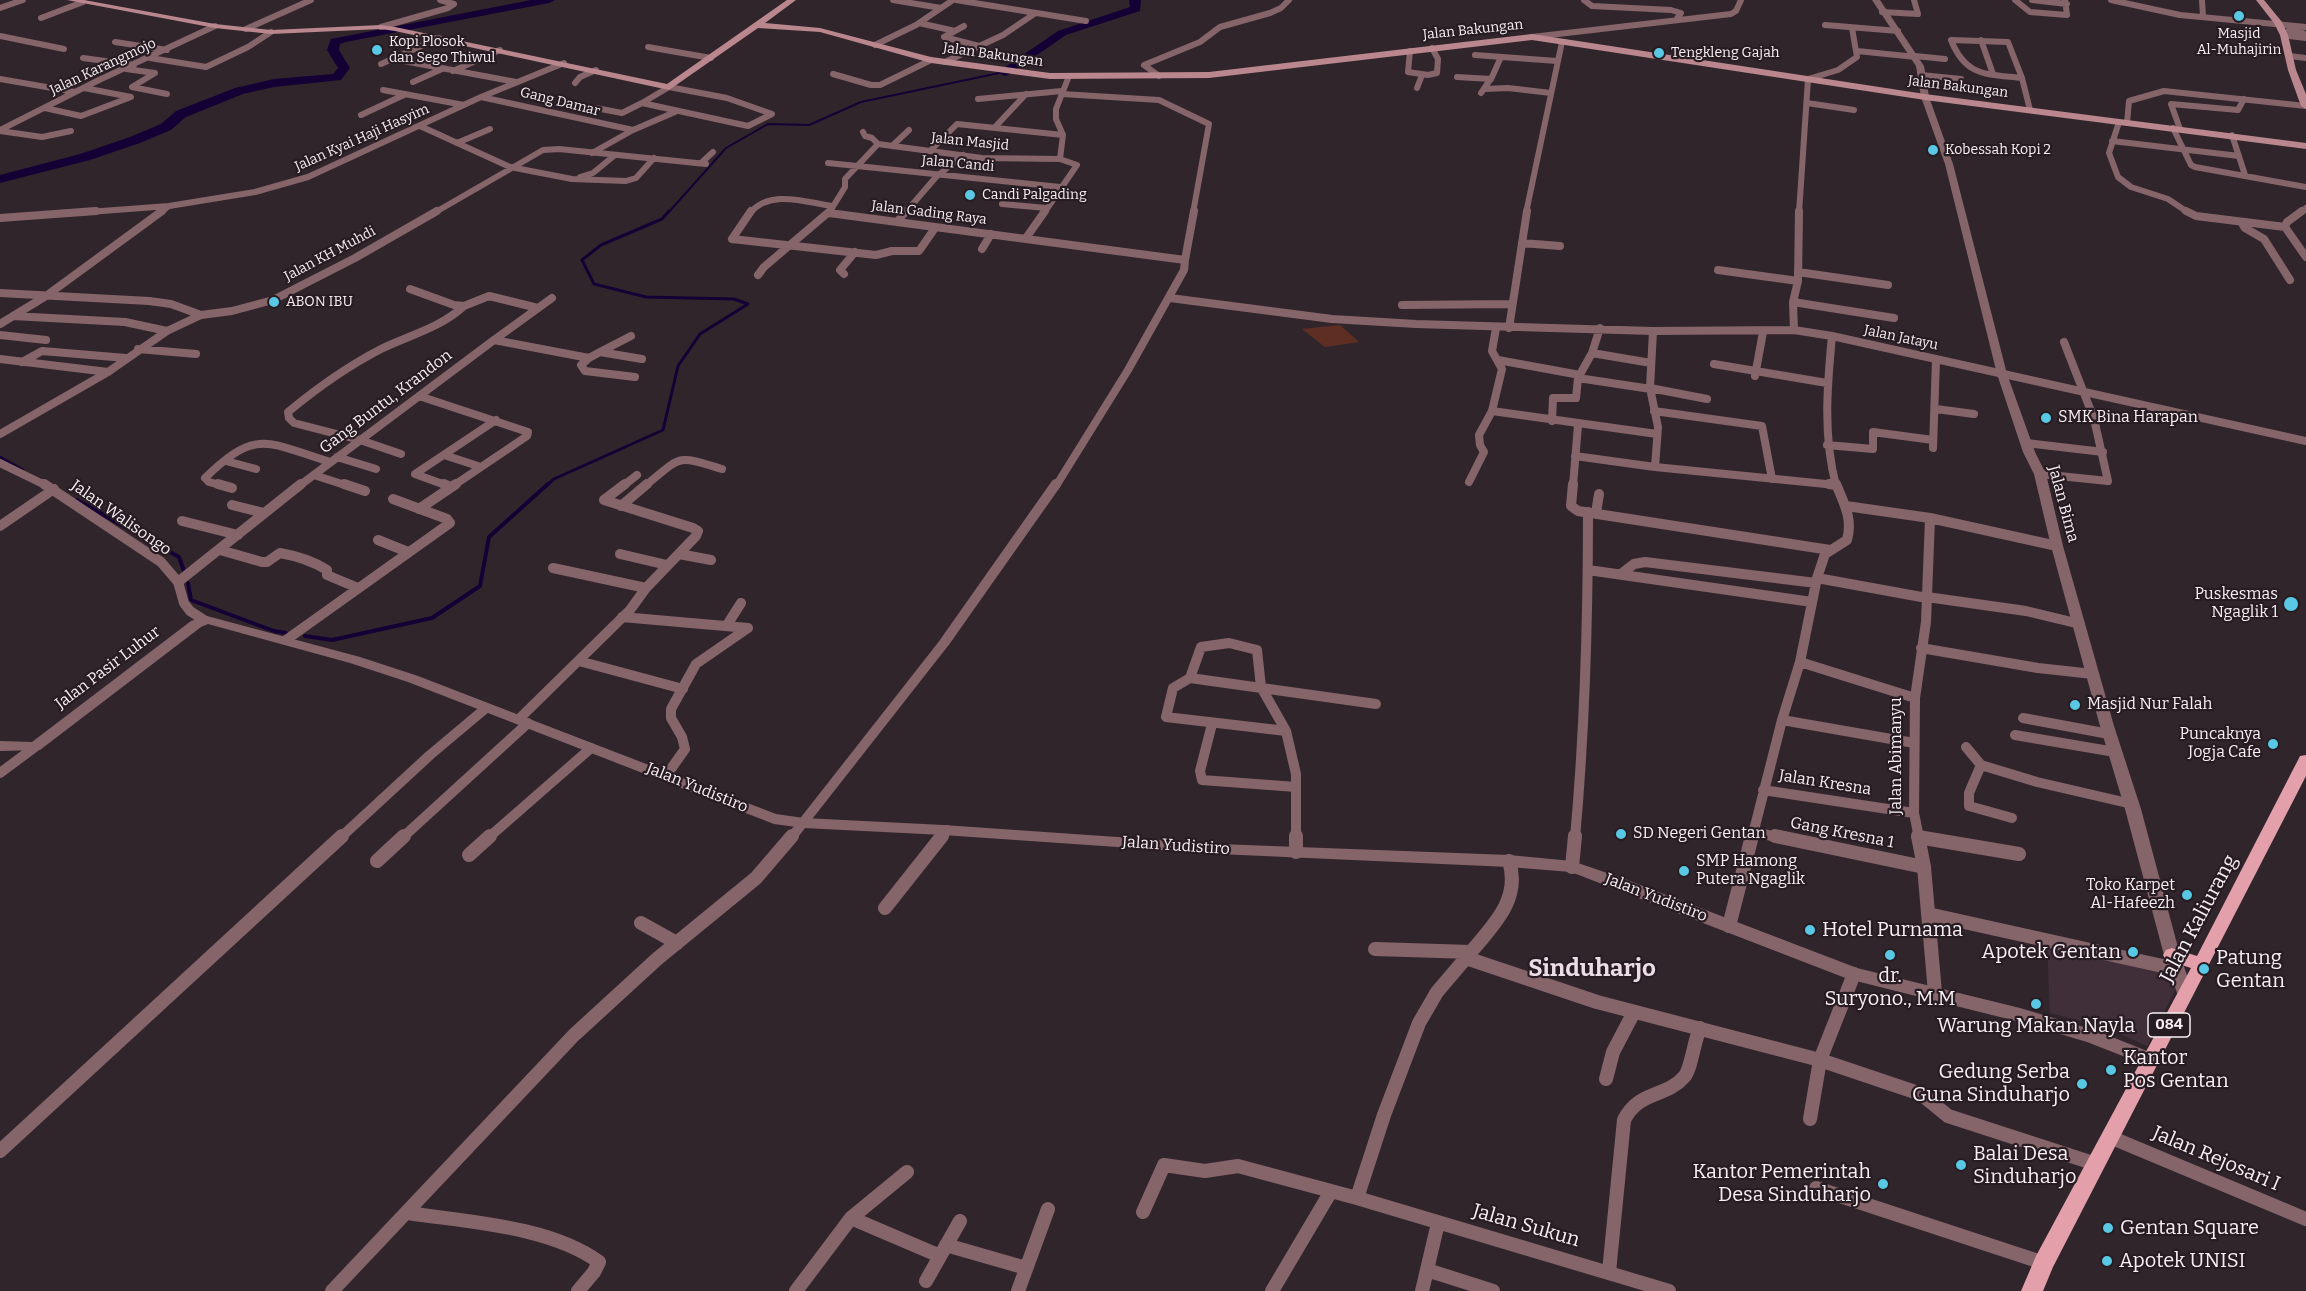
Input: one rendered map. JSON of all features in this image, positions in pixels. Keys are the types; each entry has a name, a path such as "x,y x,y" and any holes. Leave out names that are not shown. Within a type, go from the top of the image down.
{"main road":[{"path":"71,0 215,26 271,32 381,27 398,29 669,87 792,0"},
{"path":"2260,0 2278,22 2306,106"},
{"name":"Jalan Bakungan","path":"758,25 820,30 931,60 1016,72 1070,76 1209,75 1532,37 1550,38 1562,42 1925,97 2306,146"},
{"name":"Jalan Kaliurang","path":"2032,1291 2044,1263 2305,764"},
{"path":"2174,962 2202,964"}],"street":[{"path":"0,9 23,0"},
{"path":"246,29 311,0"},
{"path":"381,27 448,8 454,4 444,0"},
{"path":"893,0 941,8"},
{"path":"875,45 920,23 955,0 1086,21"},
{"path":"1159,76 1144,65 1200,42 1220,27 1270,13 1289,0"},
{"path":"1584,0 1590,6 1617,3 1678,12 1681,15 1676,20"},
{"path":"1550,38 1731,14 1736,11 1741,0"},
{"name":"Jalan Bima","path":"1876,0 1881,12 1916,57 1925,97 1949,164 2002,374 2026,443 2040,474 2057,546 2109,734 2132,804 2174,962 2185,993"},
{"path":"1881,12 1918,14 1914,0"},
{"path":"2015,0 2018,7 2026,12 2067,15 2066,2 2032,0"},
{"path":"2202,0 2203,16"},
{"path":"41,18 83,2"},
{"path":"2115,2 2145,10 2251,22 2278,22 2306,27"},
{"path":"945,62 1003,35 1034,14"},
{"path":"920,23 955,31"},
{"path":"1825,25 1898,31"},
{"name":"Jalan Karangmojo","path":"0,130 215,26"},
{"path":"964,26 944,37 979,46"},
{"path":"1794,330 1792,302 1798,281 1799,198 1808,80 1816,75 1838,70 1857,57 1852,28"},
{"path":"150,58 206,67 248,47 271,32"},
{"path":"0,36 64,49"},
{"path":"381,64 439,38"},
{"path":"2023,78 1993,74 1965,65 1960,60 1951,40 2008,42 2023,78 2030,110"},
{"path":"1981,40 1993,74"},
{"path":"115,42 168,50"},
{"path":"1509,328 1522,243 1562,42"},
{"path":"648,47 711,58"},
{"path":"1410,51 1408,72 1422,75 1437,73 1438,59 1432,48"},
{"path":"452,71 500,50"},
{"path":"1857,51 1945,59"},
{"path":"1474,55 1557,61"},
{"path":"2289,56 2306,58"},
{"path":"1501,57 1491,80 1482,92 1508,88 1551,93"},
{"path":"83,58 134,65"},
{"path":"393,59 516,82"},
{"path":"833,74 880,85 931,60"},
{"name":"Jalan Kyai Haji Hasyim","path":"0,324 46,296 169,206 255,192 291,183 330,168 481,97 564,63"},
{"path":"126,69 155,73 132,87 167,94"},
{"path":"413,82 442,69"},
{"path":"574,83 580,77 596,70"},
{"path":"1417,88 1422,75"},
{"path":"1921,75 1961,79"},
{"path":"1026,238 1077,165 1060,159 1063,135 1056,119 1056,109 1070,76"},
{"path":"1457,77 1491,80"},
{"path":"0,79 75,92"},
{"path":"596,108 622,113 669,87 704,93 772,113 752,126 744,126 642,103"},
{"path":"45,108 81,116 130,97 84,88"},
{"path":"383,90 464,105"},
{"path":"2306,106 2162,91 2129,101 2123,122 2112,141 2113,148 2109,153 2110,161 2120,178 2129,187 2164,198 2184,212 2196,216 2285,227 2306,257"},
{"path":"332,1291 574,1035 677,943 756,878 804,823 944,643 1041,509 1128,370 1170,297 1184,270 1209,124 1162,101 1062,92 978,99"},
{"path":"361,115 406,94"},
{"path":"995,127 1026,94"},
{"name":"Gang Damar","path":"481,97 522,104 633,130"},
{"path":"522,104 534,99"},
{"path":"2244,99 2238,110 2171,104 2177,129 2191,165 2306,187"},
{"path":"1807,103 1854,110"},
{"path":"592,153 633,130 675,112"},
{"path":"931,150 957,124 1063,135"},
{"path":"420,126 510,167 572,179 626,181 636,178 654,159"},
{"path":"457,143 490,129"},
{"path":"0,130 42,137 71,131"},
{"path":"892,146 909,130"},
{"path":"758,275 764,267 831,210 845,187 844,179 878,144 872,138 865,136 863,132"},
{"path":"2232,135 2244,175"},
{"path":"2112,141 2239,156"},
{"name":"Jalan Masjid","path":"878,144 994,158 1060,159"},
{"name":"Jalan KH Muhdi","path":"0,434 108,372 167,331 201,315 254,306 273,300 355,258 510,167 548,149 703,163 713,152"},
{"path":"897,222 939,175 963,154"},
{"path":"572,179 592,173 615,155"},
{"name":"Jalan Candi","path":"828,163 1060,187"},
{"name":"Jalan Gading Raya","path":"793,244 732,239 756,207 765,201 778,200 936,228 1185,260"},
{"path":"1002,204 1046,208"},
{"path":"0,218 169,206"},
{"path":"2285,227 2287,222 2306,208"},
{"path":"2241,222 2245,228 2264,239 2290,280"},
{"path":"793,244 876,255 892,251 919,251 936,228"},
{"path":"982,249 991,234"},
{"path":"1522,243 1560,246"},
{"path":"844,274 840,270 855,252"},
{"path":"1718,270 1798,281"},
{"path":"1798,272 1888,285"},
{"path":"410,289 454,305 464,306"},
{"path":"0,294 149,301 171,304 201,315"},
{"path":"401,454 360,440 294,423 289,418 288,412 339,372 444,322 464,306 492,296 538,308"},
{"name":"Jalan Jatayu","path":"1170,297 1332,319 1496,328 1763,332 1794,330 1832,336 2306,441"},
{"name":"Gang Buntu, Krandon","path":"177,582 334,459 552,298"},
{"path":"1792,302 1894,318"},
{"path":"1402,305 1511,304"},
{"path":"13,316 125,322 167,331"},
{"path":"1469,482 1483,458 1484,452 1480,445 1479,435 1492,411 1501,379 1502,369 1492,351 1496,328"},
{"path":"1552,421 1553,398 1576,398 1579,377 1592,353 1600,328"},
{"path":"1653,331 1650,389 1657,419 1655,467"},
{"path":"1755,373 1763,332"},
{"path":"0,335 46,340"},
{"path":"630,336 589,358 581,366 585,370 635,377"},
{"path":"1763,790 1800,662 1812,602 1825,554 1843,543 1851,527 1846,506 1836,485 1827,445 1827,383 1832,336"},
{"path":"494,340 589,358"},
{"path":"2040,474 2108,481 2094,419 2064,342"},
{"path":"138,349 196,354"},
{"path":"22,362 42,351 126,358"},
{"path":"600,352 642,359"},
{"path":"1592,353 1651,363"},
{"path":"0,359 108,372"},
{"path":"1827,445 1873,449 1873,432 1933,444 1936,359"},
{"path":"1498,360 1579,377 1707,399"},
{"path":"1714,364 1755,373 1827,383"},
{"path":"419,396 528,432 528,435 419,508"},
{"path":"1936,409 1974,414"},
{"path":"1492,411 1578,425 1657,434"},
{"path":"1654,411 1762,426 1773,479"},
{"path":"451,487 414,475 496,420"},
{"path":"1578,425 1571,506 1578,511 1830,550"},
{"path":"232,488 206,479 240,451 261,442 376,469"},
{"path":"2026,443 2103,452"},
{"path":"444,455 481,467"},
{"path":"1575,456 1655,467 1836,485"},
{"path":"621,506 678,459 722,469"},
{"path":"226,461 256,469"},
{"name":"Jalan Walisongo","path":"0,463 54,489 92,518 161,562 177,582 184,603 190,611 204,620"},
{"path":"314,475 365,491"},
{"path":"377,861 524,721 622,617 698,531 605,499 637,475"},
{"path":"0,526 54,489"},
{"path":"1572,867 1584,739 1588,570 1592,513 1599,494"},
{"path":"286,640 450,523 447,519 393,499"},
{"path":"232,505 264,513"},
{"path":"1846,506 1930,518 2057,546"},
{"name":"Jalan Abimanyu","path":"1930,518 1926,622 1915,698 1914,813 1924,867 1935,993"},
{"path":"182,521 238,536"},
{"path":"378,540 408,552"},
{"path":"220,550 262,562 267,562 280,553 287,554 318,564 327,570 327,575 333,579 357,588"},
{"path":"620,554 667,565"},
{"path":"679,554 711,560"},
{"path":"1621,574 1634,564 1645,562 1817,581 2026,611 2080,624"},
{"path":"553,568 646,588"},
{"path":"1588,570 1812,602"},
{"path":"727,625 741,603"},
{"path":"622,617 748,628 696,664 670,713 685,749 666,776"},
{"name":"Jalan Yudistiro","path":"204,620 286,640 413,679 774,819 804,823 1296,852 1509,861 1572,867 1854,974 1935,993 2091,1036 2151,1060"},
{"name":"Jalan Pasir Luhur","path":"35,747 204,620"},
{"path":"1190,678 1201,647 1210,644 1232,644 1257,650 1261,687 1286,731 1292,748 1296,786 1296,852"},
{"path":"1921,648 2038,668 2093,674"},
{"path":"579,661 683,689"},
{"path":"1800,662 1915,698"},
{"path":"1286,731 1166,717 1173,688 1190,678 1376,704"},
{"path":"0,1151 134,1030 437,747 486,708"},
{"path":"2023,718 2109,734"},
{"path":"1782,720 1914,743"},
{"path":"1212,724 1200,771 1202,780 1296,786"},
{"path":"2015,735 2115,752"},
{"path":"0,746 35,747"},
{"path":"0,772 35,747"},
{"path":"1966,747 1981,765 2037,782 2132,804"},
{"path":"469,855 591,748"},
{"path":"1981,765 1969,793 1969,806 2012,818"},
{"name":"Jalan Kresna","path":"1729,926 1763,790 1914,813"},
{"path":"885,908 947,830"},
{"name":"Gang Kresna 1","path":"1753,832 1924,867"},
{"path":"1918,837 2019,854"},
{"path":"1357,1198 1385,1111 1419,1023 1437,992 1503,912 1511,898 1513,872 1509,861"},
{"path":"1928,914 2174,962"},
{"path":"641,923 677,943"},
{"path":"1375,949 1469,955 1493,968 1634,1012 1820,1060 1921,1094 1948,1116 2096,1164"},
{"path":"1810,1119 1820,1060 1854,974"},
{"path":"1606,1079 1612,1052 1634,1012"},
{"path":"1609,1272 1624,1120 1628,1109 1639,1100 1685,1078 1689,1070 1693,1044 1700,1028"},
{"name":"Jalan Rejosari I","path":"2110,1137 2306,1219"},
{"name":"Jalan Sukun","path":"1143,1212 1164,1165 1205,1171 1238,1166 1357,1198 1669,1291"},
{"path":"795,1291 851,1218 907,1172"},
{"path":"1816,1188 2044,1263"},
{"path":"1272,1291 1330,1192"},
{"path":"1018,1291 1048,1209"},
{"path":"408,1213 502,1228 559,1242 585,1252 599,1262 594,1272 578,1291"},
{"path":"851,1218 943,1251 1026,1268"},
{"path":"926,1281 960,1221"},
{"path":"1422,1291 1438,1223"},
{"path":"1427,1270 1493,1291"}],"shaded area":[{"path":"1340,325 1359,342 1325,347 1302,329"},
{"path":"2047,943 2166,969 2176,988 2147,1046 2107,1028 2050,1013"}],"waterway":[{"path":"0,179 85,157 135,140 166,127 181,114 239,91 274,83 337,77 344,68 333,50 335,42 344,39 549,0"},
{"path":"1004,72 1062,33 1136,9 1135,0"},
{"path":"668,213 726,148 768,124 809,125 861,102 1004,72"},
{"path":"546,486 554,479 663,430 678,366 700,334 748,304 734,299 646,297 594,284 582,260 601,245 662,219 669,211"},
{"path":"0,457 23,470"},
{"path":"305,636 332,640 432,618 480,586 489,537 548,484"},
{"path":"77,500 179,557 184,571"},
{"path":"188,583 191,600 274,631 286,633"}],"place":[{"name":"Masjid Al-Muhajirin","path":"2239,16"},
{"name":"Kopi Plosok dan Sego Thiwul","path":"377,50"},
{"name":"Tengkleng Gajah","path":"1659,53"},
{"name":"Kobessah Kopi 2","path":"1933,150"},
{"name":"Candi Palgading","path":"970,195"},
{"name":"ABON IBU","path":"274,302"},
{"name":"SMK Bina Harapan","path":"2046,418"},
{"name":"Puskesmas Ngaglik 1","path":"2291,604"},
{"name":"Masjid Nur Falah","path":"2075,705"},
{"name":"Puncaknya Jogja Cafe","path":"2273,744"},
{"name":"SD Negeri Gentan","path":"1621,834"},
{"name":"SMP Hamong Putera Ngaglik","path":"1684,871"},
{"name":"Toko Karpet Al-Hafeezh","path":"2187,895"},
{"name":"Hotel Purnama","path":"1810,930"},
{"name":"Apotek Gentan","path":"2133,952"},
{"name":"dr. Suryono., M.M","path":"1890,955"},
{"name":"Patung Gentan","path":"2204,969"},
{"name":"Warung Makan Nayla","path":"2036,1004"},
{"name":"Kantor Pos Gentan","path":"2111,1070"},
{"name":"Gedung Serba Guna Sinduharjo","path":"2082,1084"},
{"name":"Balai Desa Sinduharjo","path":"1961,1165"},
{"name":"Kantor Pemerintah Desa Sinduharjo","path":"1883,1184"},
{"name":"Gentan Square","path":"2108,1228"},
{"name":"Apotek UNISI","path":"2107,1261"}],"district":[{"name":"Sinduharjo","path":"1592,969"}]}
